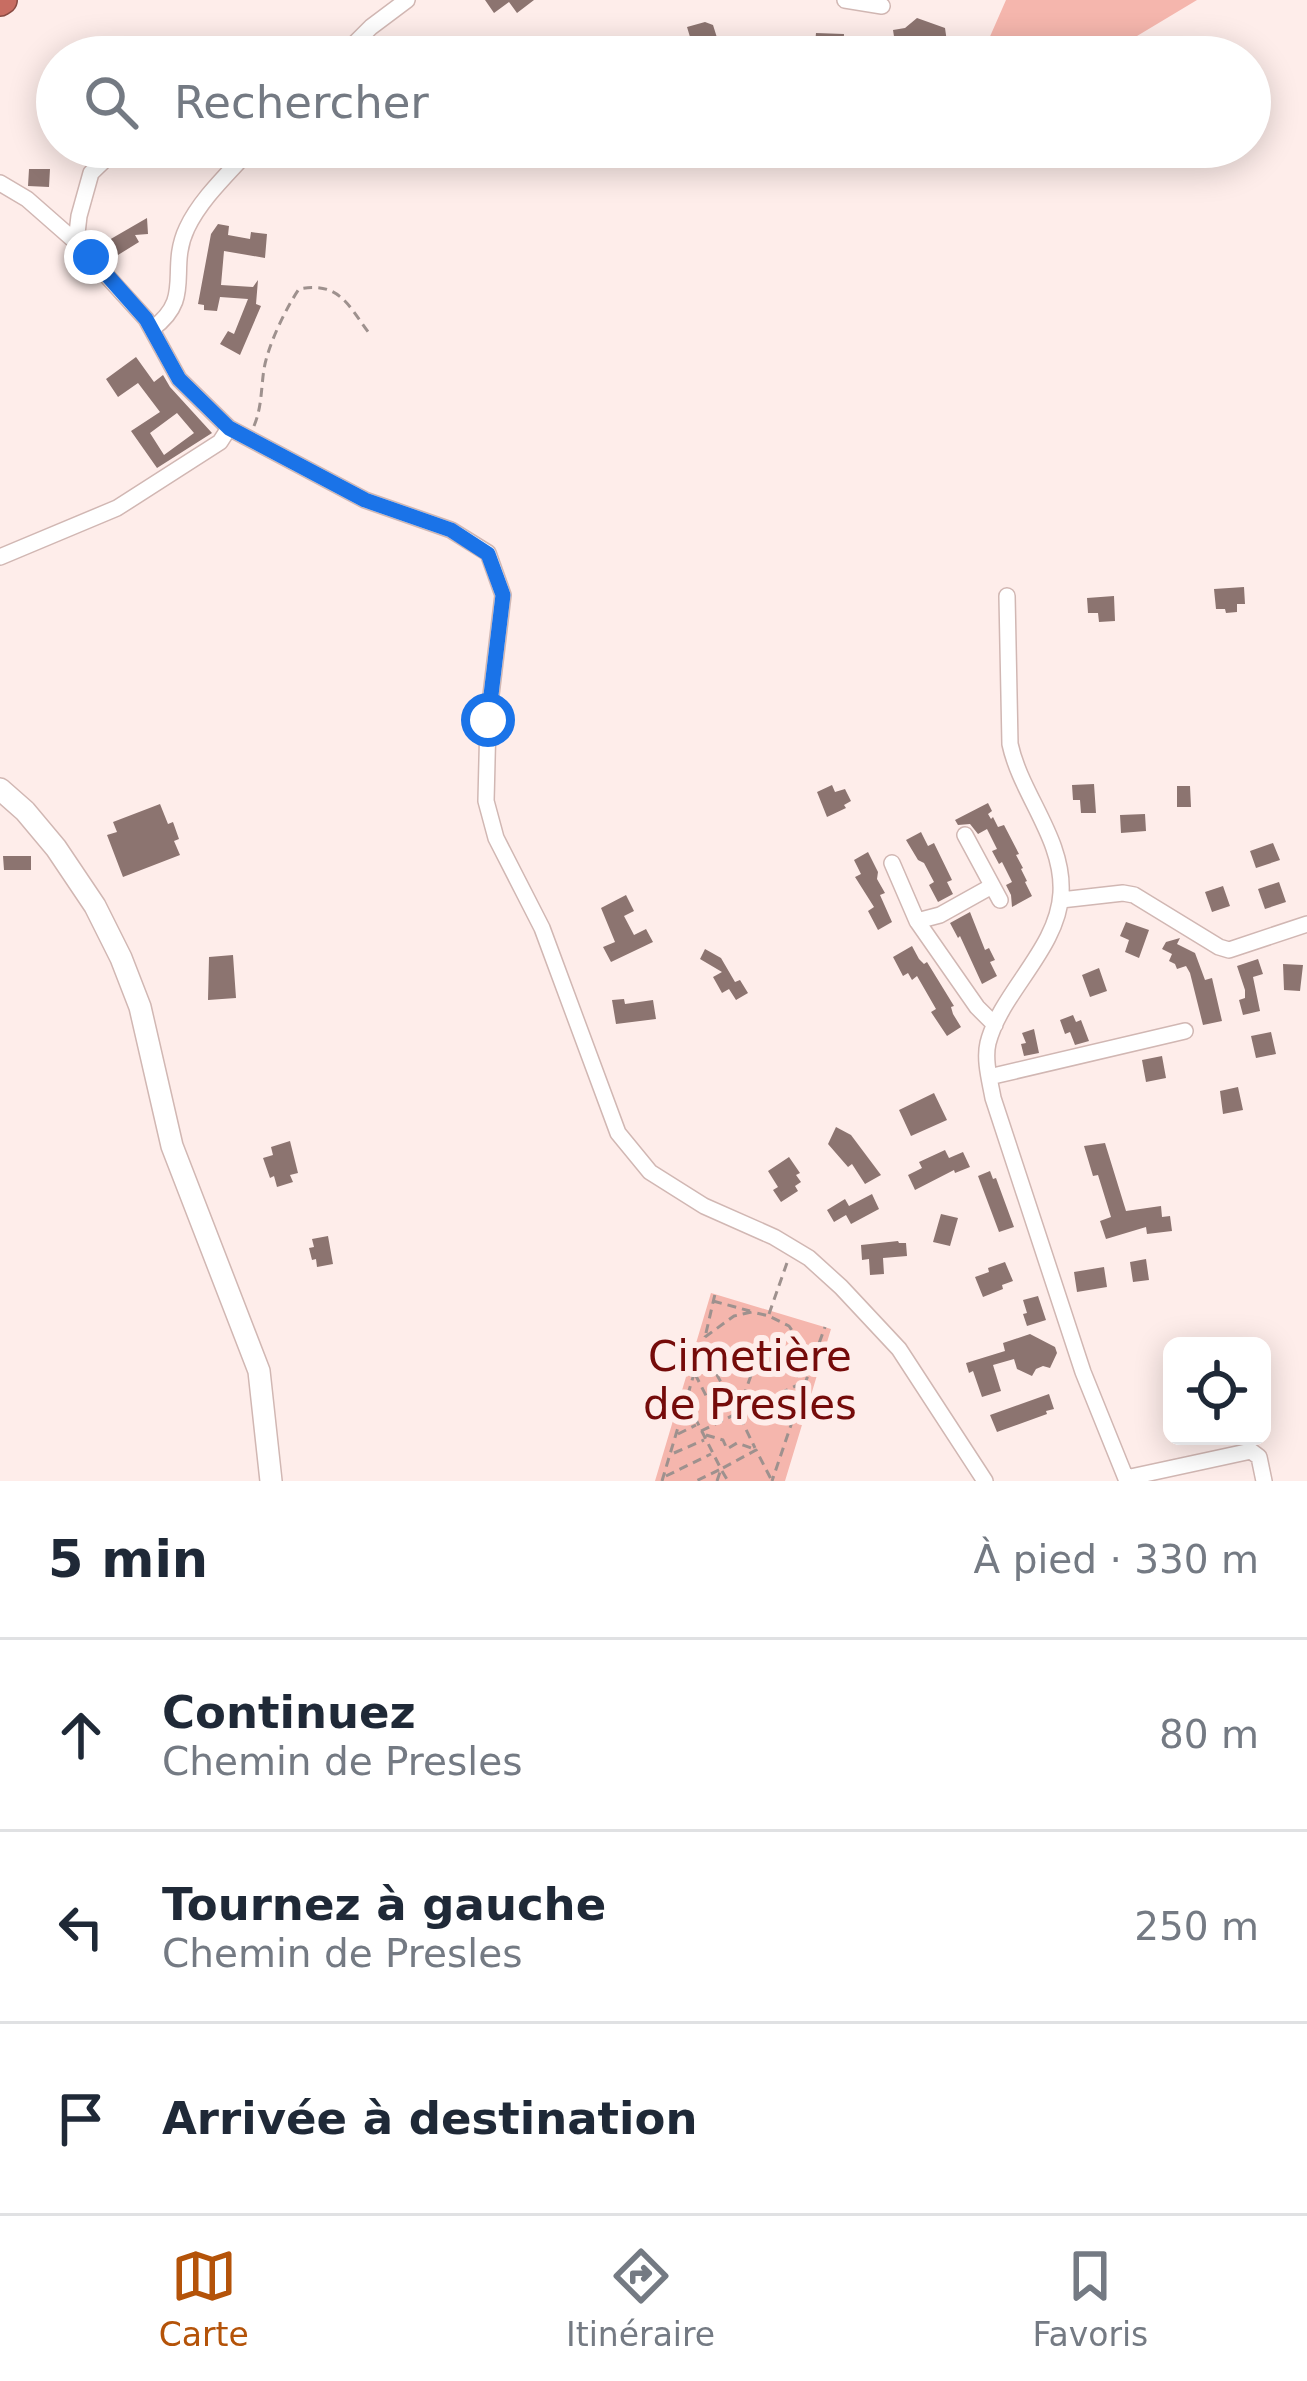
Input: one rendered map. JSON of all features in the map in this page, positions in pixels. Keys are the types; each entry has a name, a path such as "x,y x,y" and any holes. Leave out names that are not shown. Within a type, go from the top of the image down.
{"street":[{"path":"362,36 407,0"},
{"path":"845,0 882,6"},
{"path":"76,242 79,216 96,168"},
{"path":"152,329 171,316 180,245 189,223 235,168"},
{"path":"0,183 27,199 76,242 146,319 179,379 229,428 365,500 451,530 488,554 503,595 488,720 486,801 496,838 542,928 618,1133 650,1172 704,1205 774,1237 809,1258 842,1287 899,1349 986,1481"},
{"path":"0,556 117,508 220,442 229,428"},
{"path":"1007,596 1010,745 1015,767 1055,849 1061,900 1051,930 986,1047 993,1098 1083,1372 1127,1479 1251,1451 1259,1457 1264,1481"},
{"path":"0,789 56,848 95,906 121,958 140,1007 172,1146 259,1371 271,1481"},
{"path":"917,921 996,893 964,835"},
{"path":"892,863 917,921 995,1025"},
{"path":"1061,900 1134,895 1229,950 1307,923"},
{"path":"989,1077 1185,1031"}],"path":[{"path":"249,439 260,413 265,361 299,289 330,288 369,333"},
{"path":"769,1316 792,1248"},
{"path":"663,1479 714,1298 789,1327 800,1342 809,1372"},
{"path":"705,1337 734,1316 752,1312"},
{"path":"702,1346 772,1481 825,1327"},
{"path":"702,1346 806,1380"},
{"path":"738,1413 755,1363"},
{"path":"694,1373 719,1422"},
{"path":"670,1455 719,1422 806,1380"},
{"path":"686,1401 728,1481"},
{"path":"676,1435 698,1424"},
{"path":"703,1435 723,1440 728,1449 737,1443 756,1450"},
{"path":"696,1481 756,1450"},
{"path":"663,1479 712,1453"},
{"path":"717,1481 721,1469"}],"green space":[{"path":"1006,0 1197,0 1137,36 990,36"},
{"name":"Cimetière de Presles","path":"711,1293 831,1329 785,1481 655,1481"}],"building":[{"path":"485,0 534,0 517,13 509,2 494,13"},
{"path":"917,18 945,28 946,36 894,36 893,30"},
{"path":"705,22 713,25 716,36 690,36 687,27"},
{"path":"29,169 50,169 49,187 28,186"},
{"path":"147,218 148,234 135,235 139,242 118,255 109,240"},
{"path":"218,224 229,226 228,235 250,239 251,232 267,234 265,258 224,251 221,285 253,287 258,280 256,304 261,306 240,355 220,344 228,331 234,334 248,299 220,297 217,311 198,304 211,234"},
{"path":"136,357 154,382 163,375 212,433 157,468 131,431 160,412 138,383 118,397 106,379","holes":["177,413 194,433 164,455 150,433"]},
{"path":"1244,587 1245,604 1237,604 1237,612 1216,609 1214,589"},
{"path":"1114,596 1115,621 1099,622 1098,613 1088,613 1087,598"},
{"path":"1094,784 1096,813 1081,813 1080,800 1073,800 1072,785"},
{"path":"832,785 835,792 845,789 851,801 827,817 817,792"},
{"path":"1177,786 1190,786 1191,807 1177,807"},
{"path":"988,803 991,819 998,827 1004,825 1019,854 1032,896 1012,907 1006,885 1012,882 992,851 997,849 987,829 978,834 970,824 958,825 955,820"},
{"path":"160,804 168,824 173,822 180,855 123,877 107,835 117,832 113,822"},
{"path":"1145,814 1146,831 1121,833 1120,815"},
{"path":"921,832 928,846 934,843 952,880 947,882 953,894 938,902 929,885 934,882 906,840"},
{"path":"1273,843 1280,860 1256,868 1250,851"},
{"path":"868,852 892,922 878,930 868,911 874,907 855,877 861,874 854,860"},
{"path":"3,856 31,856 31,870 4,870"},
{"path":"1279,882 1286,902 1265,909 1258,889"},
{"path":"1223,886 1230,906 1212,912 1205,892"},
{"path":"626,895 634,911 624,916 634,935 646,929 653,942 611,962 603,947 615,942 601,908"},
{"path":"970,912 985,950 989,948 995,960 990,962 997,976 982,984 950,923"},
{"path":"1126,922 1149,930 1139,958 1125,952 1129,940 1120,936"},
{"path":"1180,938 1177,944 1195,953 1205,980 1212,978 1222,1021 1203,1025 1190,973 1186,966 1177,969 1169,961 1172,954 1162,949 1166,942"},
{"path":"912,946 954,1006 961,1027 947,1036 917,976 912,980 908,973 903,976 893,957"},
{"path":"705,949 721,958 748,993 736,1000 729,989 722,993 713,977 722,972 700,959"},
{"path":"233,955 236,998 208,1000 209,957"},
{"path":"1258,959 1263,974 1253,977 1260,1011 1243,1015 1239,1000 1245,998 1245,990 1237,966"},
{"path":"1283,964 1303,965 1300,991 1284,990"},
{"path":"1099,968 1107,991 1090,997 1082,975"},
{"path":"624,999 625,1004 653,1000 656,1019 616,1024 612,1000"},
{"path":"1073,1015 1076,1022 1081,1020 1089,1041 1075,1045 1070,1032 1065,1034 1060,1020"},
{"path":"1034,1029 1039,1053 1024,1056 1022,1033"},
{"path":"1271,1032 1276,1054 1256,1058 1251,1036"},
{"path":"1162,1056 1166,1078 1146,1082 1142,1060"},
{"path":"1238,1087 1243,1110 1223,1114 1220,1091"},
{"path":"934,1093 947,1120 911,1136 899,1110"},
{"path":"836,1127 851,1135 881,1175 865,1184 852,1164 848,1167 828,1144"},
{"path":"290,1141 298,1173 290,1175 293,1182 277,1187 263,1158 273,1155 271,1147"},
{"path":"1105,1143 1126,1211 1161,1206 1162,1217 1170,1216 1172,1231 1147,1234 1146,1227 1106,1239 1100,1221 1111,1217 1084,1146"},
{"path":"945,1150 949,1158 963,1152 970,1167 915,1190 908,1175 922,1168 919,1162"},
{"path":"789,1157 801,1182 795,1186 798,1191 781,1202 768,1171"},
{"path":"990,1171 1014,1227 999,1232 978,1176"},
{"path":"872,1194 879,1209 851,1224 846,1215 834,1222 827,1210 845,1199 849,1206"},
{"path":"941,1214 958,1218 950,1246 933,1242"},
{"path":"328,1236 333,1264 317,1267 309,1248 314,1247 312,1239"},
{"path":"906,1243 907,1256 883,1258 884,1274 870,1275 869,1259 862,1260 861,1245"},
{"path":"1146,1259 1149,1280 1133,1282 1130,1262"},
{"path":"1005,1262 1013,1281 983,1297 975,1277"},
{"path":"1104,1267 1107,1287 1077,1292 1074,1272"},
{"path":"1038,1296 1046,1320 1027,1326 1023,1300"},
{"path":"1030,1334 1055,1347 1050,1368 1036,1369 1032,1376 1017,1369 1014,1359 993,1365 1001,1391 982,1397 966,1363 1005,1351 1003,1343"},
{"path":"1049,1394 1054,1409 997,1432 990,1415"}],"route":[{"path":"91,257 146,319 179,379 229,428 365,500 451,530 488,554 503,595 488,720"}]}
